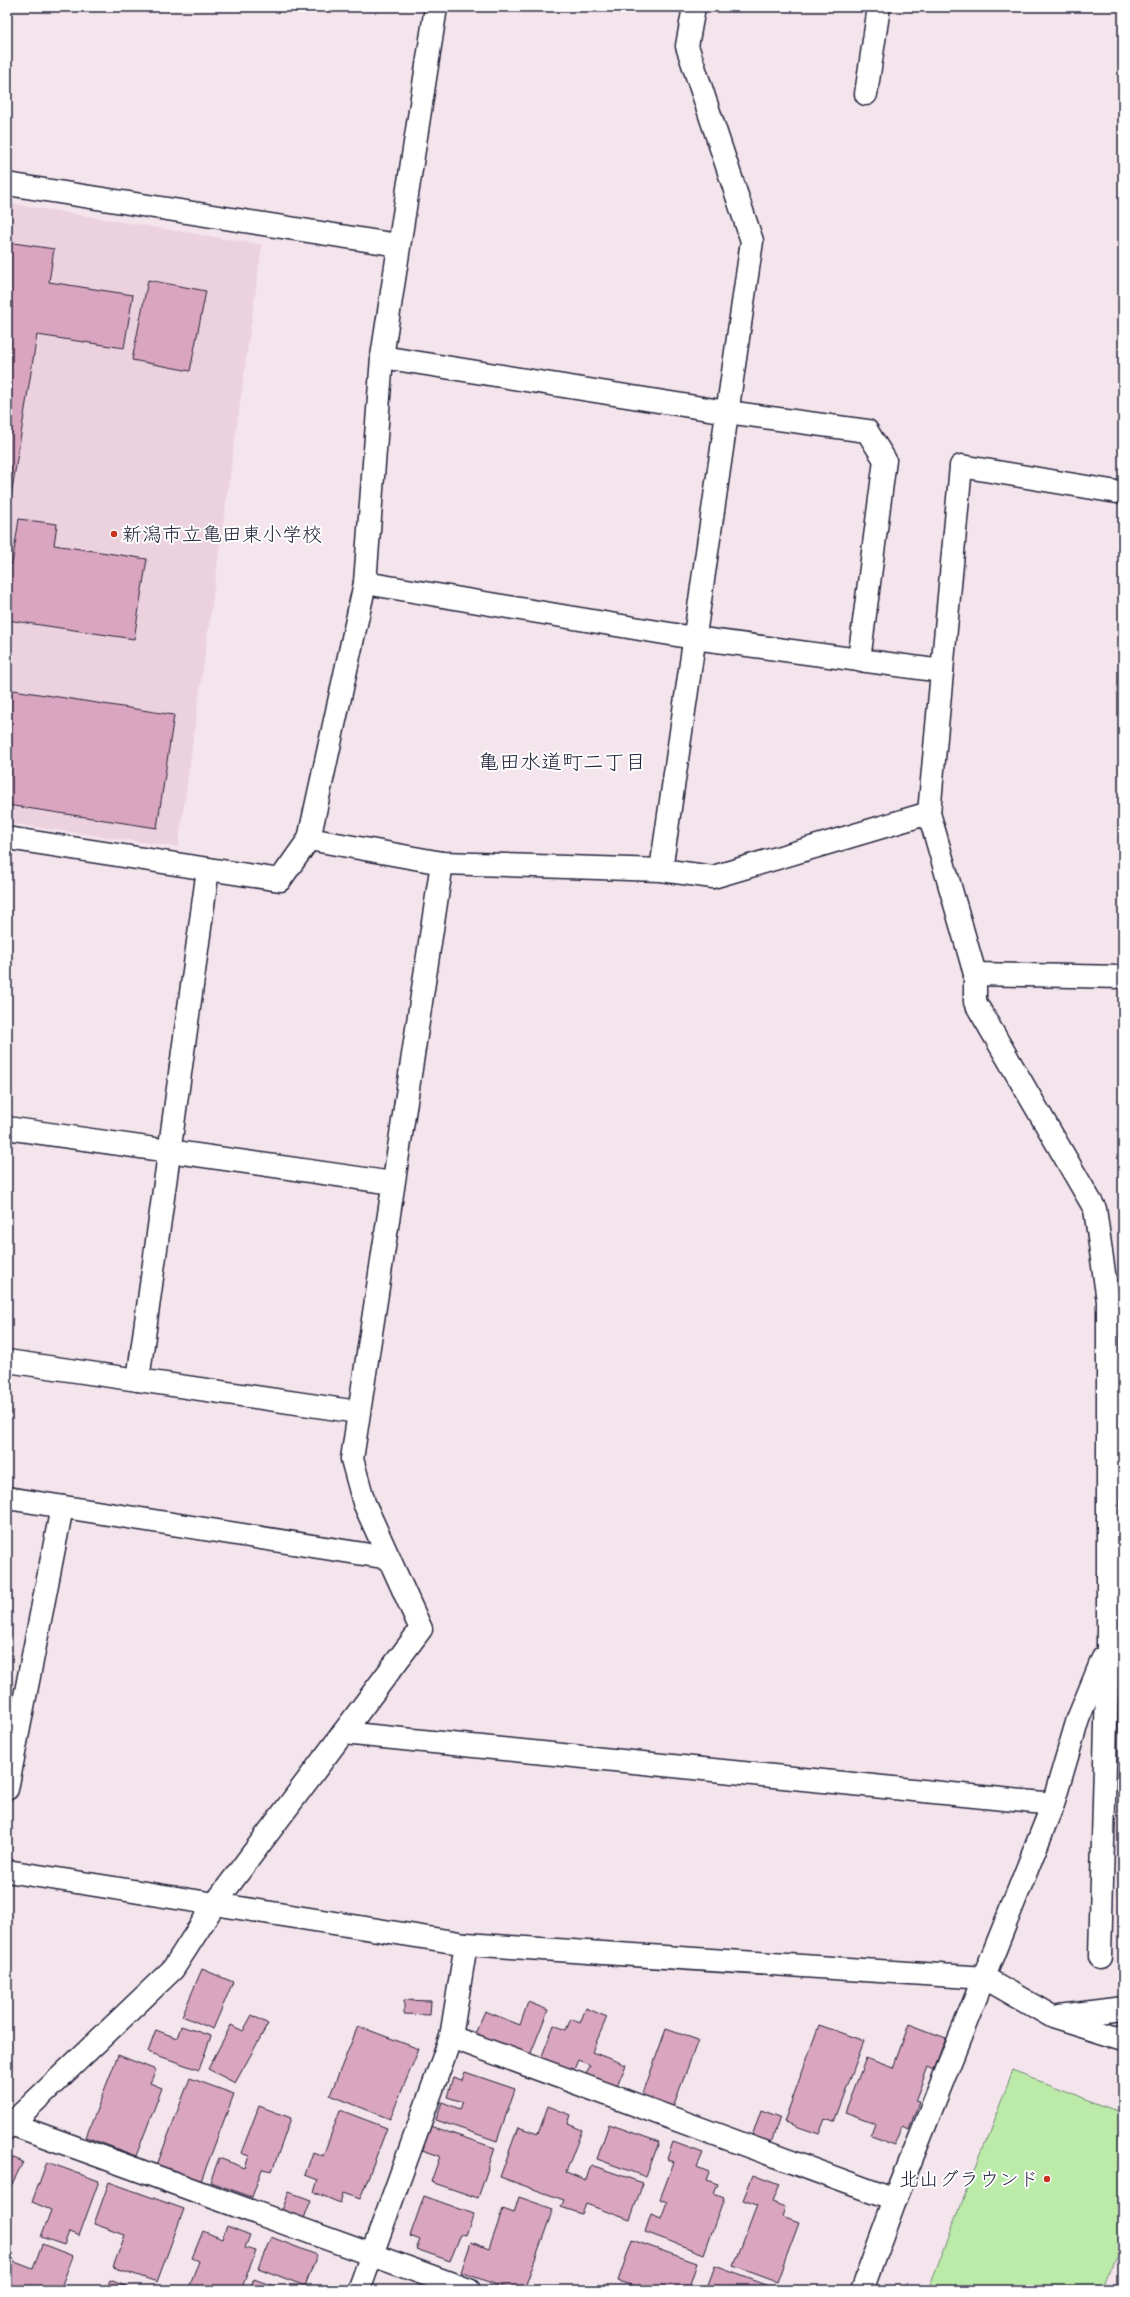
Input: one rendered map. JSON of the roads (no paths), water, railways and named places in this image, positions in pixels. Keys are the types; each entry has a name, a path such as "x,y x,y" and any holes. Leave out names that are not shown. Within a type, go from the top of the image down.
{"street":[{"path":"7,838 280,880 309,839 365,583 382,357 398,245 436,7"},
{"path":"660,870 752,241 687,46 694,7"},
{"path":"866,94 880,7"},
{"path":"7,184 398,245"},
{"path":"382,357 727,412 867,431 885,460 859,660"},
{"path":"1100,1957 1115,1646 1108,1301 1095,1209 975,1002 975,974 929,813 961,466 1123,493"},
{"path":"365,583 694,638 942,671"},
{"path":"309,839 442,863 660,870 713,877 929,813"},
{"path":"442,863 352,1459 364,1503 421,1629 214,1905 172,1969 9,2126 469,2290"},
{"path":"138,1380 208,869"},
{"path":"975,974 1123,978"},
{"path":"7,1128 393,1184"},
{"path":"7,1361 358,1412"},
{"path":"7,1498 389,1558"},
{"path":"7,1789 62,1506"},
{"path":"862,2290 895,2200 985,1978 1053,1804 1078,1719 1115,1646"},
{"path":"343,1733 1053,1804"},
{"path":"7,1871 466,1944 985,1978 1053,2017 1123,2040"},
{"path":"359,2290 452,2037 466,1944"},
{"path":"1053,2017 1123,2008"},
{"path":"452,2037 895,2200"}],"place":[{"name":"新潟市立亀田東小学校","path":"114,534"},
{"name":"北山グラウンド","path":"1047,2179"}],"district":[{"name":"亀田水道町二丁目","path":"562,762"}]}
